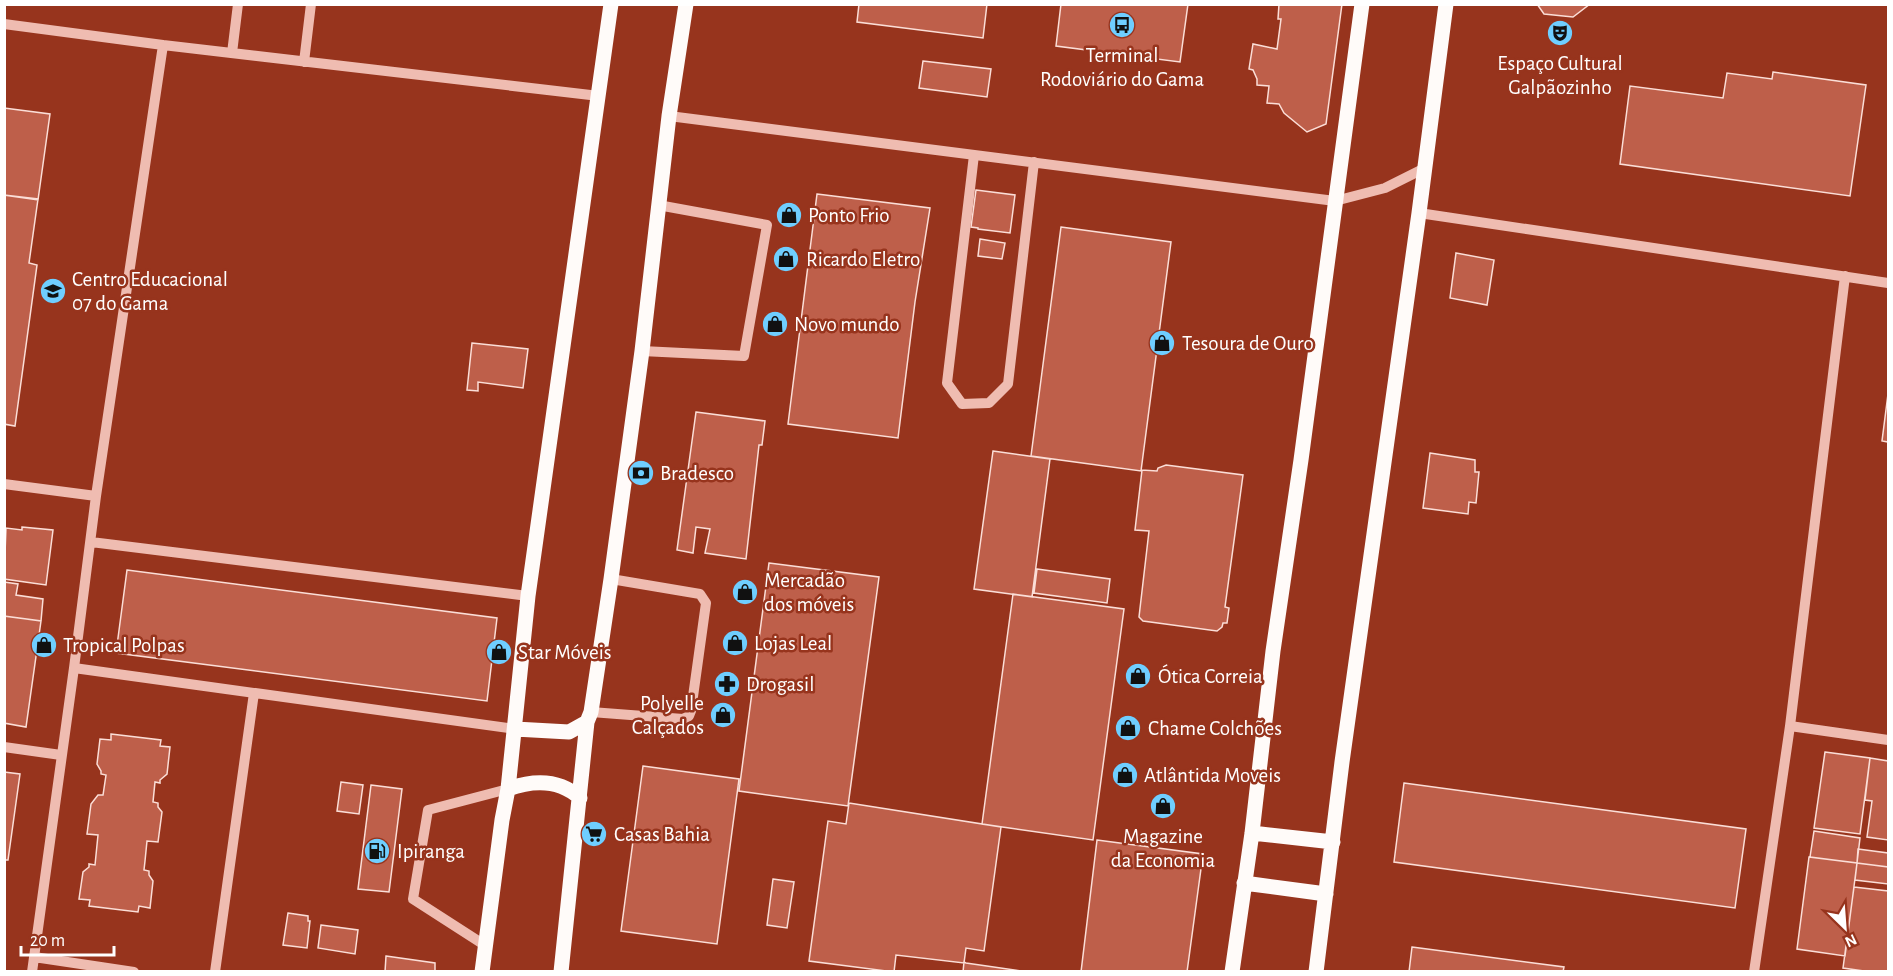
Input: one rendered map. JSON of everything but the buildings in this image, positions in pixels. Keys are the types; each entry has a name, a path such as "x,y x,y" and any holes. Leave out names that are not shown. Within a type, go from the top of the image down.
{"main road":[{"path":"482,972 508,789 528,596 611,4"},
{"path":"561,972 589,717 611,579 642,351 669,116 686,4"},
{"path":"1232,972 1252,833 1273,651 1362,4"},
{"path":"1316,972 1341,762 1419,213 1446,4"},
{"path":"515,729 569,732 589,717"},
{"path":"508,789 527,783 548,783 565,787 580,798"},
{"path":"1252,833 1333,842"},
{"path":"1244,883 1326,894"}],"street":[{"path":"232,53 238,4"},
{"path":"304,62 311,4"},
{"path":"4,24 599,96"},
{"path":"32,972 96,496 163,45"},
{"path":"669,116 1335,201 1385,188 1425,168"},
{"path":"974,154 947,383 962,404 989,404 1008,384 1034,162"},
{"path":"642,351 744,356 767,225 658,205"},
{"path":"1419,213 1888,283"},
{"path":"1754,972 1790,726 1845,276"},
{"path":"4,484 96,496"},
{"path":"91,542 528,596"},
{"path":"589,717 683,719 689,716 691,711 705,599 700,594 611,579"},
{"path":"74,668 515,729"},
{"path":"215,972 254,693"},
{"path":"1790,726 1888,740"},
{"path":"4,747 62,755"},
{"path":"486,946 413,899 428,810 508,789"},
{"path":"33,957 134,972"}],"place":[{"name":"Terminal Rodoviário do Gama","path":"1122,25"},
{"name":"Espaço Cultural Galpãozinho","path":"1560,33"},
{"name":"Ponto Frio","path":"789,215"},
{"name":"Ricardo Eletro","path":"786,259"},
{"name":"Centro Educacional 07 do Gama","path":"53,291"},
{"name":"Novo mundo","path":"775,324"},
{"name":"Tesoura de Ouro","path":"1162,343"},
{"name":"Bradesco","path":"641,473"},
{"name":"Mercadão dos móveis","path":"745,592"},
{"name":"Lojas Leal","path":"735,643"},
{"name":"Tropical Polpas","path":"44,645"},
{"name":"Star Móveis","path":"499,652"},
{"name":"Ótica Correia","path":"1138,676"},
{"name":"Drogasil","path":"727,684"},
{"name":"Polyelle Calçados","path":"723,715"},
{"name":"Chame Colchões","path":"1128,728"},
{"name":"Atlântida Moveis","path":"1125,775"},
{"name":"Magazine da Economia","path":"1163,806"},
{"name":"Casas Bahia","path":"594,834"},
{"name":"Ipiranga","path":"377,851"}]}
